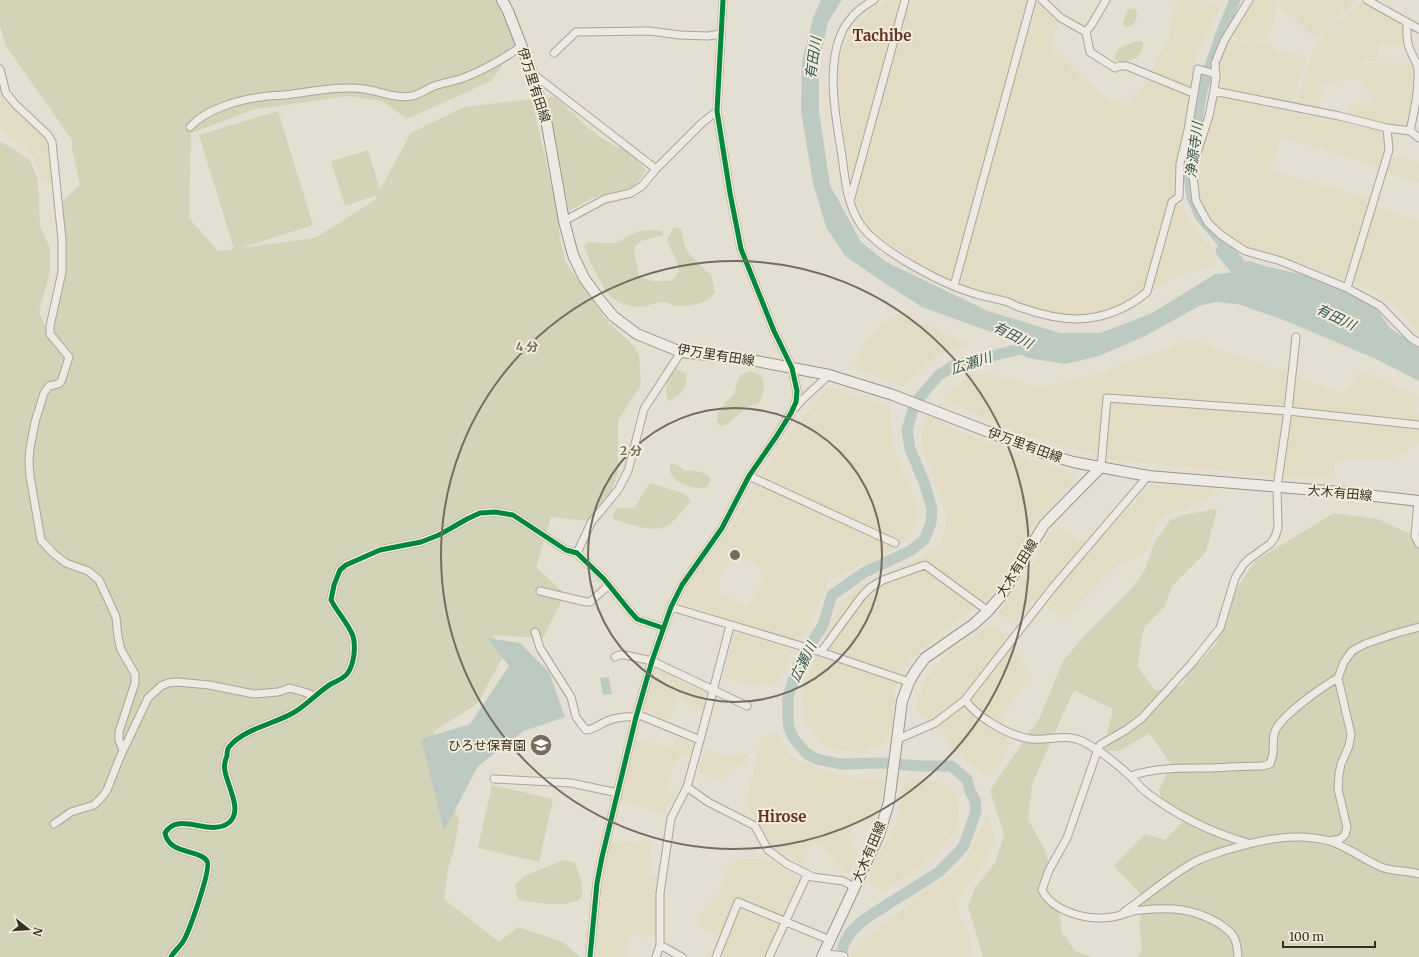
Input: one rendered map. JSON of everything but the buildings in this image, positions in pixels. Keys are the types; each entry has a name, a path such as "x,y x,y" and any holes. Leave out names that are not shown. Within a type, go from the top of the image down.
{"main road":[{"name":"伊万里有田線","path":"502,0 508,11 532,73 547,125 564,221 573,255 584,278 613,316 637,334 681,352 751,360 829,375 893,394 1043,453 1073,462 1101,468"},
{"name":"大木有田線","path":"825,954 854,887 879,835 889,802 902,701 909,682 925,658 974,624 988,611 1001,596 1044,525 1101,468 1148,476 1340,492 1419,501"}],"street":[{"path":"724,0 717,111 730,193 741,248 771,324 792,368 798,391 796,402 791,413"},
{"path":"874,0 859,8 849,20 841,34 835,56 833,86 837,126 845,178 852,210 861,226 876,241 914,266 954,286 971,293 1008,302 1021,308 1058,317 1077,319 1111,313 1138,300 1147,292 1172,202 1179,197 1180,164 1188,130 1198,69 1214,75"},
{"path":"850,201 905,0"},
{"path":"954,286 1032,0"},
{"path":"1042,0 1061,18 1086,32"},
{"path":"1106,0 1086,32 1090,52 1115,68 1119,66 1127,66 1193,93"},
{"path":"1249,0 1224,41 1215,63 1214,92 1209,116 1192,168 1196,201 1208,223 1221,235 1245,251 1281,261 1347,288 1380,306 1411,338 1419,343"},
{"path":"1367,0 1419,29"},
{"path":"1407,23 1407,42 1419,71 1418,90 1410,131"},
{"path":"554,53 576,32 649,31 680,35 708,36 721,34"},
{"path":"190,127 197,119 213,111 249,98 263,96 280,96 339,88 365,89 401,97 413,96 435,86 480,72 522,46"},
{"path":"0,69 6,92 15,104 48,135 52,142 62,240 62,272 50,326 50,334 69,357 61,382 49,386 44,393 36,422 30,448 29,462 34,502 41,540 54,554 66,562 88,572 99,580 116,617 121,650 135,674 135,683 119,732 119,740 123,750"},
{"path":"532,73 656,169"},
{"path":"1214,92 1339,116 1387,128 1410,131 1419,138"},
{"path":"564,221 605,200 631,193 642,186 656,169 702,123 717,111"},
{"path":"1347,288 1389,150 1387,128"},
{"path":"1238,957 1237,943 1229,930 1204,915 1182,909 1158,909 1139,910 1119,916 1097,918 1075,914 1057,907 1045,896 1042,890 1049,870 1068,838 1100,745 1126,730 1142,718 1192,663 1220,628 1235,578 1243,565 1270,544 1275,537 1278,528 1277,487 1288,411 1296,337"},
{"path":"577,554 592,521 618,490 628,471 644,409 681,352"},
{"path":"590,957 597,883 602,857 637,716 652,662 671,607 682,585 722,528 749,476 791,413 803,399 829,375"},
{"path":"1101,468 1107,398 1288,411 1419,425"},
{"path":"749,476 895,543"},
{"path":"898,739 935,723 965,700 1054,586 1148,476"},
{"path":"1419,501 1415,536 1419,544"},
{"path":"171,957 184,941 189,930 208,869 208,864 207,860 182,850 166,840 165,833 171,826 178,824 217,827 226,825 233,819 235,810 234,801 225,771 228,748 240,737 293,713 330,685 346,676 351,668 354,654 353,638 331,600 334,584 340,570 346,565 380,550 421,542 439,535 480,513 495,512 513,515 566,550 577,554 604,578 637,619 663,628"},
{"path":"822,652 862,596 871,586 883,580 925,565 988,611"},
{"path":"540,591 590,602 609,584"},
{"path":"671,607 730,626 822,652 909,682"},
{"path":"656,957 660,945 660,893 671,818 687,787 730,626"},
{"path":"1328,841 1340,839 1345,835 1347,827 1338,789 1341,764 1349,746 1351,734 1338,678 1344,662 1352,651 1365,644 1419,627"},
{"path":"535,632 540,648 571,698 576,717 586,730 593,729 606,721 626,716 637,716 700,740"},
{"path":"615,657 625,655 652,662 747,706"},
{"path":"1130,776 1138,773 1158,770 1196,767 1262,766 1270,764 1273,753 1272,741 1276,730 1284,719 1321,688 1338,678"},
{"path":"54,824 71,812 94,805 102,797 113,777 123,750 148,698 161,686 168,683 177,682 209,685 254,694 278,692 290,688 315,696"},
{"path":"965,700 978,714 1006,731 1031,739 1072,737 1081,740 1098,749 1145,791 1176,813 1199,826 1248,843"},
{"path":"494,779 571,783 618,793"},
{"path":"687,787 708,802 755,826 768,850 787,864 807,875 843,881 854,887"},
{"path":"1119,916 1192,864 1210,855 1248,843 1267,839 1302,838 1328,841 1353,850 1380,866 1394,871 1409,870 1419,874"},
{"path":"769,957 784,921 807,875"},
{"path":"716,957 738,902 830,940"},
{"path":"660,945 682,957"},
{"path":"825,954 844,956"}],"shaded area":[{"path":"890,0 1033,0 1057,22 1051,48 1103,96 1125,104 1151,79 1190,94 1176,195 1144,291 1123,307 1113,307 1101,313 1087,315 1065,315 1022,305 947,278 907,256 869,228 857,204 849,168 840,99 838,62 841,52 853,28 873,8"},
{"path":"1176,0 1201,0 1221,7 1195,58 1191,88 1150,72 1168,38"},
{"path":"1252,0 1275,0 1276,7 1271,31 1265,39 1253,42 1230,37"},
{"path":"1278,0 1358,0 1324,29 1315,39 1280,6"},
{"path":"1362,2 1404,25 1404,45 1378,46 1377,61 1364,61 1357,79 1322,83 1319,110 1296,103 1315,46 1327,30"},
{"path":"1228,39 1253,45 1265,41 1277,51 1307,56 1291,104 1224,90 1219,76 1218,63"},
{"path":"1410,63 1414,75 1414,87 1407,128 1348,116 1349,105 1374,102 1359,79 1366,64"},
{"path":"0,85 3,97 45,138 49,144 52,182 42,183 35,160 26,147 13,139 0,128"},
{"path":"1217,96 1383,132 1385,149 1379,167 1281,137 1271,170 1370,199 1345,280 1302,263 1247,247 1221,230 1210,220 1200,199 1195,193 1196,170 1199,147 1207,116"},
{"path":"1394,155 1419,162 1419,183 1386,172"},
{"path":"1181,204 1198,232 1212,248 1216,265 1178,276 1152,291 1174,207"},
{"path":"1375,206 1419,222 1419,332 1398,308 1387,299 1353,282"},
{"path":"899,313 969,344 938,355 902,387 854,367 860,349 875,331"},
{"path":"1192,339 1338,392 1348,391 1361,371 1419,396 1415,410 1419,416 1419,442 1399,456 1391,459 1339,459 1334,465 1335,479 1264,475 1113,460 1018,433 942,398 970,375 990,374 1036,386 1048,386 1094,375"},
{"path":"829,387 889,407 893,447 916,502 917,514 914,526 908,539 885,554 829,581 818,607 800,640 733,622 681,602 693,577 719,545 778,447","holes":["732,554 758,566 764,577 754,599 747,607 724,595 716,585"]},
{"path":"929,415 951,428 1075,476 1075,482 1032,527 1014,560 987,602 953,624 906,665 894,691 892,725 885,743 862,753 836,750 822,744 804,721 802,699 805,681 841,602 858,587 909,563 941,544 947,519 922,445 921,428"},
{"path":"1151,485 1182,486 1217,490 1205,501 1186,510 1171,513 1160,520 1145,552 1133,560 1123,562 1099,584 1077,609 1063,619 1047,607 1035,601 1013,626 999,612 1037,557 1048,533 1058,526 1079,540 1097,542"},
{"path":"989,625 997,628 1005,637 1032,675 1005,711 1001,720 1009,747 1003,759 987,777 950,748 943,730 916,710 921,689 928,676 940,660 953,649 972,638"},
{"path":"734,633 739,633 793,650 776,684 769,685 760,681 757,687 723,677"},
{"path":"655,669 672,675 680,681 709,693 704,711 678,699 669,721 644,709 644,702"},
{"path":"776,731 791,755 797,760 834,774 884,781 879,807 872,823 859,821 851,831 848,839 858,854 849,874 843,870 818,843 808,847 803,865 779,851 767,840 746,805 761,739"},
{"path":"678,738 695,745 692,754 682,755 676,760 670,773 666,786 669,792 675,795 665,813 619,801 635,740 671,746"},
{"path":"704,749 726,757 747,754 746,766 736,767 728,771 718,780 698,773"},
{"path":"915,779 926,779 949,785 959,798 957,828 951,838 936,854 916,870 882,891 868,881 876,858 892,833 899,814 904,785"},
{"path":"988,814 994,835 992,847 985,862 974,878 956,899 961,919 968,931 971,944 972,951 967,957 851,957 853,951 867,937 962,864"},
{"path":"651,840 648,875 658,878 656,914 657,937 631,936 624,957 598,957 596,951 601,889 600,875 609,842"},
{"path":"741,859 766,859 800,879 765,957 722,957 728,940 698,927 701,913 719,892 728,866"}],"green space":[{"path":"0,0 510,0 516,45 491,81 407,119 382,101 348,96 256,109 191,133 189,218 218,251 234,249 199,135 278,111 313,225 241,248 315,238 375,200 377,195 345,206 331,161 368,150 380,190 411,133 464,107 532,99 558,215 560,240 566,263 606,320 632,344 639,355 641,385 618,420 618,469 614,486 604,506 587,521 551,517 536,567 565,594 543,638 493,635 502,658 478,703 433,732 445,766 449,789 459,822 454,849 448,869 444,899 499,942 518,927 563,942 580,957 0,957 0,141 30,160 38,180 40,226 50,248 50,272 39,312 46,329 63,274 63,201 80,185 72,149 72,140 6,46 0,26"},
{"path":"1128,9 1134,9 1137,13 1136,19 1132,25 1124,27 1123,23"},
{"path":"1136,41 1143,42 1142,50 1136,59 1121,62 1115,59 1119,49"},
{"path":"547,97 557,98 600,137 613,145 628,151 646,170 639,181 633,187 592,198 569,211"},
{"path":"674,227 681,229 686,250 711,275 715,293 696,305 673,305 664,302 637,307 615,300 606,292 584,246 588,242 615,243 636,233 654,230 663,231 663,235 641,241 635,247 634,251 639,275 642,278 654,281 670,281 679,271 678,265 667,240"},
{"path":"675,369 686,374 687,378 685,387 676,397 669,401 666,389 670,376"},
{"path":"751,371 761,376 763,380 764,390 760,401 758,404 747,407 726,425 720,426 717,422 718,413 724,404 734,394 737,381 741,375"},
{"path":"670,464 677,465 685,471 704,473 710,477 710,482 707,487 701,488 682,484 670,471"},
{"path":"650,483 683,493 691,501 672,522 662,528 655,529 641,527 615,520 612,517 617,508 634,508"},
{"path":"1217,509 1206,552 1172,586 1165,606 1144,628 1137,666 1155,690 1181,686 1189,673 1216,644 1235,591 1255,561 1334,513 1378,519 1410,534 1419,541 1419,957 1138,957 1142,948 1139,924 1145,899 1114,866 1145,834 1165,840 1183,821 1162,801 1159,790 1171,764 1149,733 1120,751 1103,751 1113,709 1074,690 1032,784 1028,819 1046,852 1048,863 1038,890 1060,914 1062,932 1075,951 1092,957 983,957 968,906 975,888 995,863 1004,835 990,790 1039,719 1063,661 1086,634 1131,589 1145,570 1154,543 1170,520 1187,514"},
{"path":"492,785 553,799 539,862 478,848"},
{"path":"563,860 575,862 583,893 578,900 571,903 552,904 518,900 515,885 525,876"}],"water":[{"name":"有田川","path":"821,0 842,0 828,22 819,64 819,112 830,185 861,242 886,262 988,311 1060,333 1100,333 1152,313 1215,274 1238,272 1241,268 1239,262 1250,261 1264,266 1308,276 1365,300 1379,312 1390,328 1419,348 1419,381 1374,358 1286,321 1238,304 1215,302 1199,306 1145,336 1099,356 1065,364 1028,358 1012,349 1016,346 1013,340 922,307 845,256 826,227 813,183 801,111 802,61 813,18"},
{"path":"487,638 520,643 549,672 565,717 524,731 478,766 444,831 421,739 470,724 509,666"},
{"path":"609,677 612,694 603,695 600,678"}],"waterway":[{"name":"浄源寺川","path":"1235,0 1221,34 1202,90 1189,177 1192,197 1200,216 1239,262 1221,251 1237,271 1250,280"},
{"name":"広瀬川","path":"840,957 844,944 850,933 860,923 939,872 957,854 964,845 972,823 976,811 975,800 970,791 967,779 951,766 921,766 882,763 840,764 817,759 807,754 794,739 789,728 788,697 799,663 823,625 832,595 865,572 910,551 924,540 931,523 932,509 924,482 910,449 907,430 913,410 920,397 939,375 955,365 1029,347"}],"cycle path":[{"path":"590,957 597,883 602,857 636,717 652,661 671,607 682,585 722,528 749,476 776,437 796,402 797,391 792,368 774,331 741,249 730,193 717,111 723,0"},
{"path":"171,957 183,942 187,934 195,913 208,866 207,861 203,857 172,845 165,833 171,827 178,824 211,827 219,827 227,824 235,813 234,799 226,777 225,769 225,761 229,747 250,731 293,713 326,687 347,674 354,656 353,636 331,600 334,585 340,570 346,565 380,550 421,542 439,535 480,513 495,512 513,515 566,550 577,553 604,579 637,619 663,628"}],"place":[{"name":"ひろせ保育園","path":"541,745"}],"district":[{"name":"Tachibe","path":"882,35"},
{"name":"Hirose","path":"782,816"}]}
